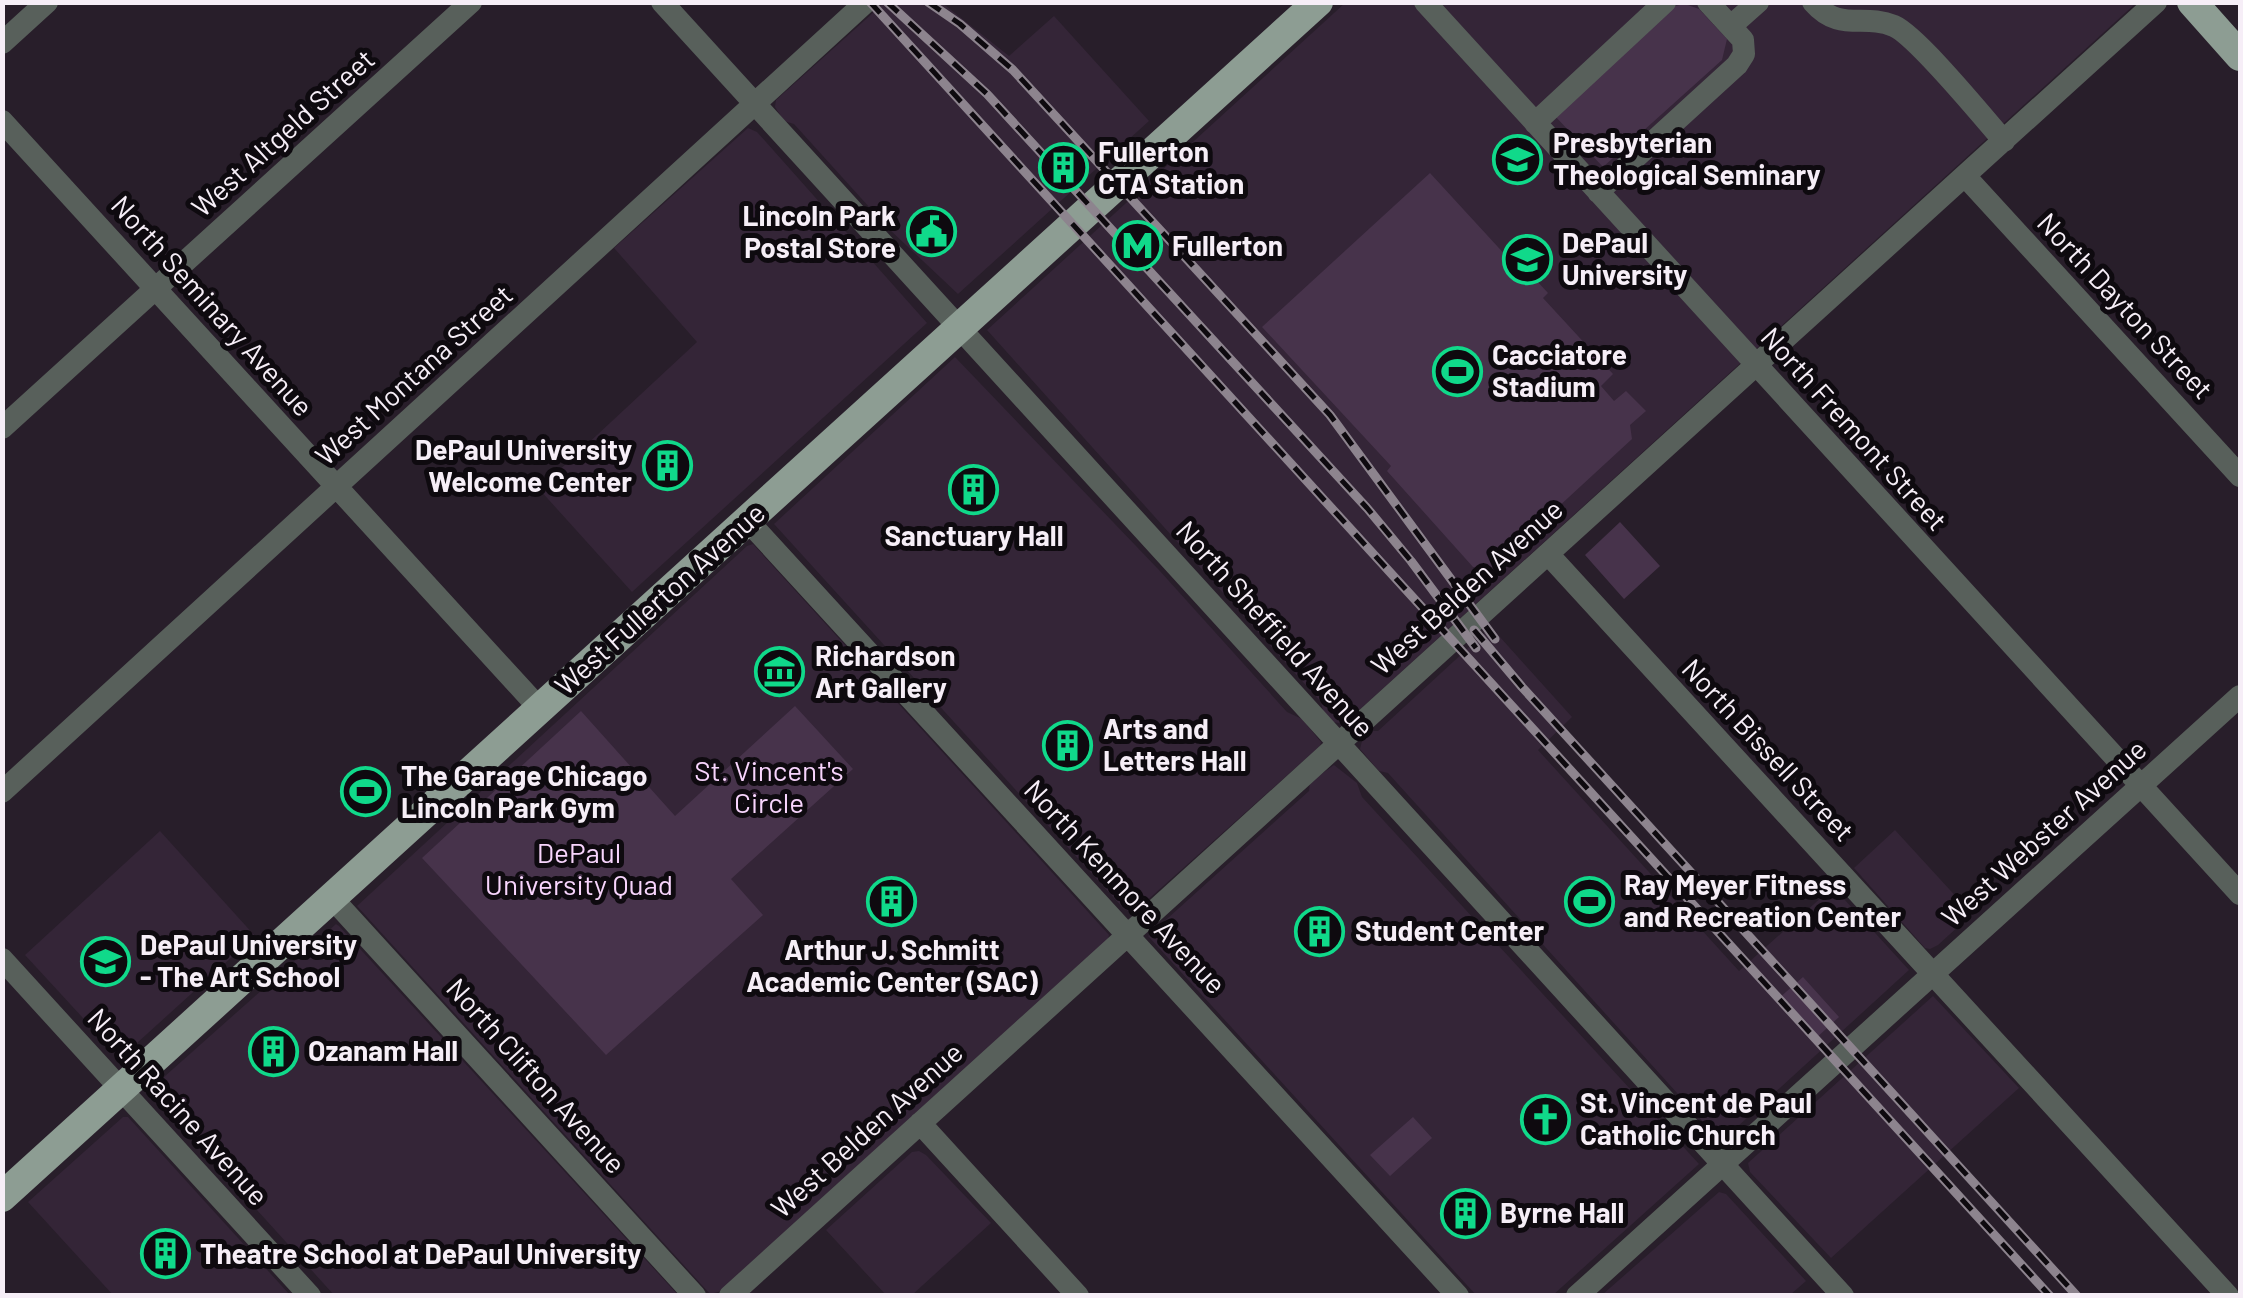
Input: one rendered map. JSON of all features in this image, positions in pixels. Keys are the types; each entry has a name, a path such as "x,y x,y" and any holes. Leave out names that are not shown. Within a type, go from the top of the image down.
{"main road":[{"name":"West Fullerton Avenue","path":"2,1198 1318,2"},
{"path":"2192,2 2240,56"}],"street":[{"path":"2,43 47,2"},
{"name":"West Altgeld Street","path":"2,428 472,2"},
{"name":"North Sheffield Avenue","path":"662,2 1843,1296"},
{"name":"West Montana Street","path":"2,792 866,2"},
{"name":"North Fremont Street","path":"1426,2 2240,894"},
{"path":"1535,123 1665,2"},
{"path":"1731,26 1758,2"},
{"path":"1813,2 1835,19 1877,22 1905,33 2004,141"},
{"name":"West Belden Avenue","path":"730,1296 2156,2"},
{"path":"1598,192 1737,65 1744,54 1742,40 1709,3"},
{"name":"North Seminary Avenue","path":"2,121 540,709"},
{"name":"North Dayton Street","path":"1965,176 2240,476"},
{"name":"North Kenmore Avenue","path":"747,520 1458,1296"},
{"name":"North Bissell Street","path":"1548,554 2228,1296"},
{"name":"West Webster Avenue","path":"1577,1296 2240,696"},
{"name":"North Clifton Avenue","path":"332,898 695,1296"},
{"name":"North Racine Avenue","path":"2,959 310,1296"},
{"path":"920,1123 1078,1296"}],"shaded area":[{"path":"941,2 1009,56 1054,16 1149,121 958,294 889,229 775,107 776,100 884,3"},
{"name":"DePaul University","path":"1345,3 2136,3 1344,724 1333,722 1323,711 1321,702 987,330"},
{"path":"748,128 757,132 927,323 632,592 539,489 697,342 614,248"},
{"path":"955,357 1159,570 1287,712 1302,719 1321,742 1133,913 1124,909 774,524"},
{"path":"753,544 1109,935 722,1291 710,1294 357,906"},
{"path":"1491,627 1572,717 1538,750 1739,971 1833,887 1909,970 1724,1139 1715,1135 1388,773 1379,771 1360,749 1369,731 1378,731"},
{"path":"1334,765 1357,783 1362,797 1699,1164 1553,1295 1476,1295 1148,936 1309,791 1310,782"},
{"path":"1895,830 1972,914 1930,949 1854,868"},
{"path":"160,831 255,936 126,1053 117,1055 25,955"},
{"path":"336,924 678,1295 334,1295 151,1093 155,1085"},
{"path":"1933,996 2019,1088 1831,1258 1750,1172 1748,1163"},
{"name":"Theatre School at DePaul University","path":"123,1117 128,1117 290,1295 113,1295 28,1202"},
{"path":"919,1151 991,1223 912,1295 886,1295 826,1230 912,1152"},
{"path":"1719,1192 1726,1194 1806,1281 1790,1295 1602,1295"}],"green space":[{"path":"1685,4 1699,9 1727,39 1722,60 1603,167 1554,115 1675,6"},
{"name":"Cacciatore Stadium","path":"1430,173 1520,271 1525,268 1548,293 1543,298 1613,374 1601,386 1614,401 1626,391 1646,411 1630,425 1632,439 1493,567 1473,567 1387,471 1391,466 1262,327"},
{"path":"1620,522 1660,566 1624,599 1585,555"},
{"name":"DePaul University Quad","path":"795,706 853,769 731,879 763,915 606,1055 422,858 581,711 675,816"},
{"path":"1803,977 1839,1017 1814,1040 1777,1000"},
{"path":"1413,1117 1432,1138 1390,1176 1370,1155"}],"railway":[{"path":"870,2 2050,1296"},
{"path":"887,2 987,94 1367,508 1476,648"},
{"path":"928,2 1013,70 1330,415 1495,639"},
{"path":"1474,630 2077,1296"}],"place":[{"name":"Presbyterian Theological Seminary","path":"1518,159"},
{"name":"Fullerton CTA Station","path":"1063,168"},
{"name":"Lincoln Park Postal Store","path":"931,232"},
{"name":"Fullerton","path":"1137,246"},
{"name":"DePaul University","path":"1527,259"},
{"name":"Cacciatore Stadium","path":"1457,371"},
{"name":"DePaul University Welcome Center","path":"667,466"},
{"name":"Sanctuary Hall","path":"974,489"},
{"name":"Richardson Art Gallery","path":"780,672"},
{"name":"Arts and Letters Hall","path":"1068,745"},
{"name":"The Garage Chicago Lincoln Park Gym","path":"366,792"},
{"name":"Ray Meyer Fitness and Recreation Center","path":"1589,901"},
{"name":"Arthur J. Schmitt Academic Center (SAC)","path":"892,902"},
{"name":"Student Center","path":"1320,931"},
{"name":"DePaul University - The Art School","path":"105,961"},
{"name":"Ozanam Hall","path":"273,1051"},
{"name":"St. Vincent de Paul Catholic Church","path":"1545,1119"},
{"name":"Byrne Hall","path":"1465,1213"},
{"name":"Theatre School at DePaul University","path":"165,1254"}],"park label":[{"name":"St. Vincent's Circle","path":"769,787"}]}
